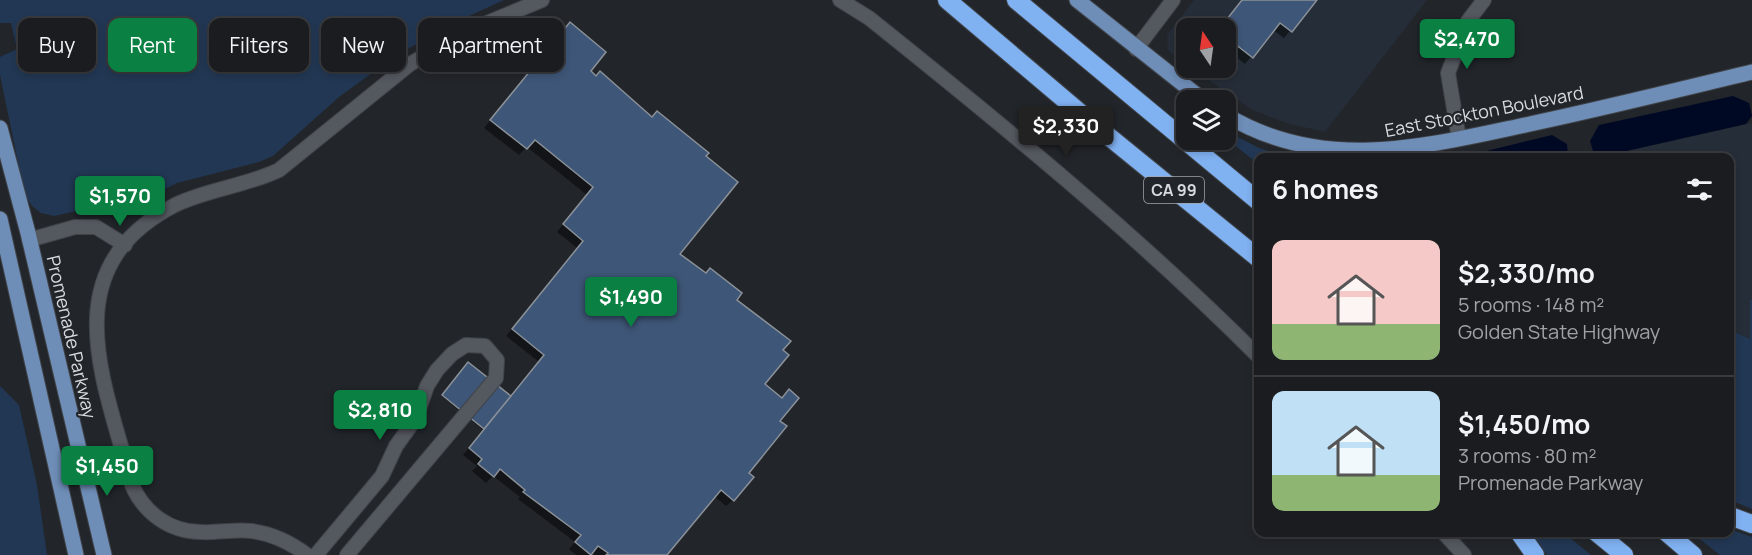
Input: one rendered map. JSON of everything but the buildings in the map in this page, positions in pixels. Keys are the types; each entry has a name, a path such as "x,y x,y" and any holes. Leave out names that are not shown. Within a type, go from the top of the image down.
{"highway":[{"name":"CA 99","path":"947,0 1091,122 1254,255"},
{"name":"CA 99","path":"1016,0 1254,198"},
{"path":"1214,165 1254,192"},
{"path":"1734,517 1752,524"},
{"path":"1522,537 1535,555"},
{"path":"1602,537 1624,555"},
{"path":"1672,537 1694,555"}],"main road":[{"path":"1077,0 1190,90"},
{"name":"East Stockton Boulevard","path":"1236,120 1257,131 1283,139 1346,151 1411,148 1752,72"},
{"name":"Promenade Parkway","path":"0,128 104,555"},
{"path":"0,159 12,182"},
{"path":"0,219 76,555"}],"street":[{"path":"307,555 291,543 266,534 239,530 200,532 175,528 148,510 136,494 98,358 95,332 97,305 104,279 125,245 144,226 178,204 254,181 279,170 348,111 410,64 468,31 542,0"},
{"path":"840,0 876,24 1075,185 1161,261 1254,352"},
{"path":"1136,49 1173,0"},
{"path":"1459,139 1448,73 1468,21 1484,0"},
{"path":"29,240 75,227 96,227 125,245"},
{"path":"316,555 382,476 396,446 416,417 427,386 437,370 452,354 466,345 485,346 497,360 496,378 347,555"},
{"path":"1448,537 1464,555"}],"shaded area":[{"path":"0,0 504,0 465,18 418,18 418,43 406,50 406,18 321,18 321,72 373,72 339,97 273,156 259,162 177,183 134,205 117,209 90,208 54,216 41,213 25,196 0,75 0,57 17,49 11,23 0,23"},
{"path":"1194,0 1427,0 1325,132 1286,123 1251,109 1236,99 1236,90 1223,90 1206,78 1236,78 1236,18 1180,18"},
{"path":"1176,23 1176,56 1168,50 1167,35"},
{"path":"1733,96 1749,103 1752,116 1746,124 1618,153 1595,153 1593,151 1590,141 1599,125"},
{"path":"1752,123 1750,339 1734,332 1734,153 1618,153"},
{"path":"1552,135 1567,144 1568,153 1478,153"},
{"path":"1236,136 1259,148 1276,153 1254,153 1254,161 1236,146"},
{"path":"1750,300 1752,300 1752,509 1734,502 1734,332 1750,339"},
{"path":"0,386 19,405 37,485 47,555 0,555"},
{"path":"1734,530 1752,537 1752,555 1720,555 1697,537 1734,537"},
{"path":"1534,537 1569,537 1591,555 1547,555"}]}
